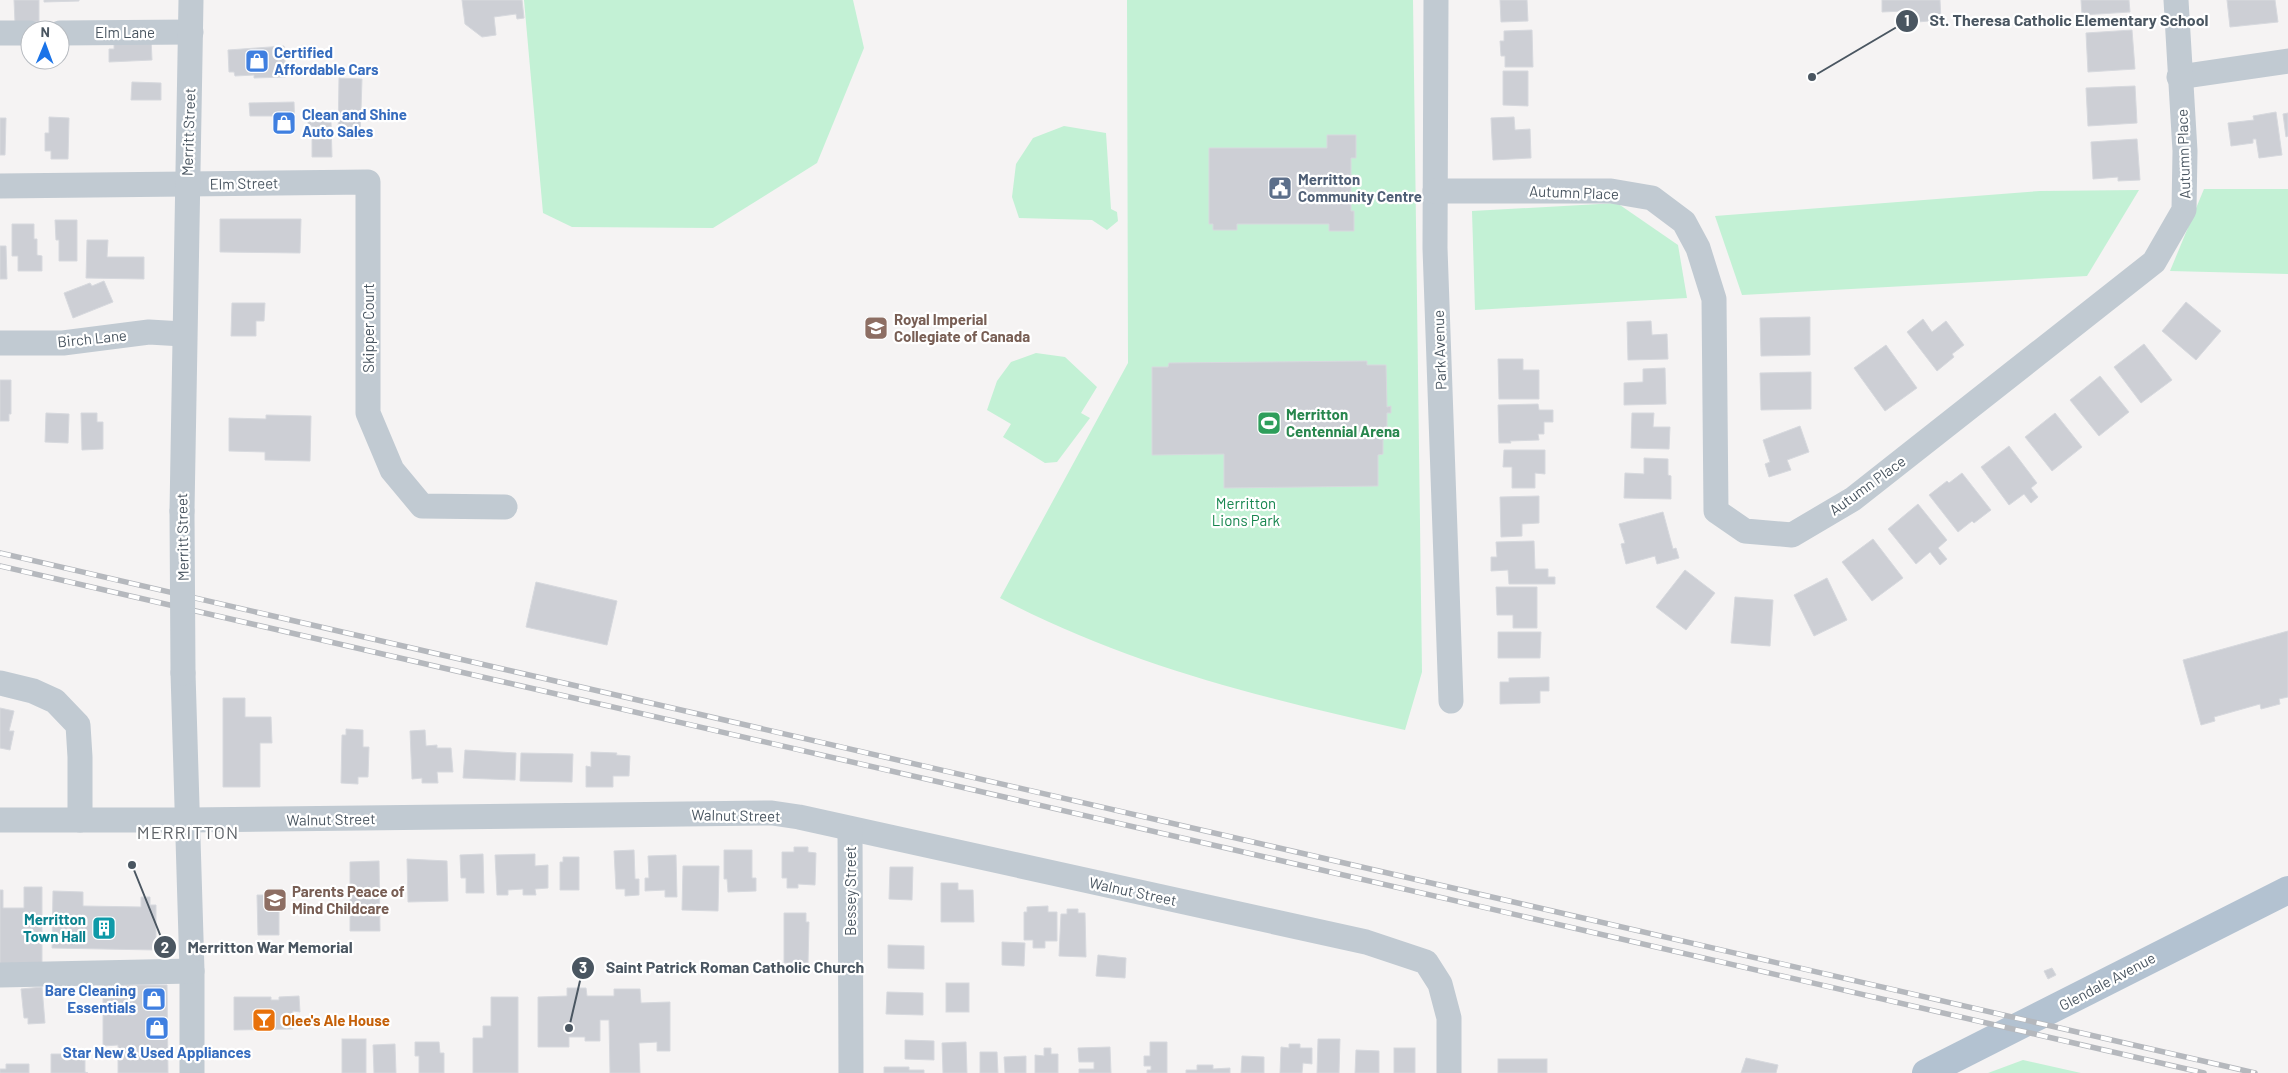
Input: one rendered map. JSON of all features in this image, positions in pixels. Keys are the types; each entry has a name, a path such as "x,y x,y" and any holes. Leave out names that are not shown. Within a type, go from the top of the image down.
{"main road":[{"name":"Glendale Avenue","path":"1926,1073 2032,1021 2150,958 2288,890"}],"street":[{"name":"Merritt Street","path":"191,0 182,511 183,674 192,971 192,1073"},
{"name":"Park Avenue","path":"1436,0 1435,190 1451,700"},
{"name":"Autumn Place","path":"1435,190 1611,191 1652,198 1684,222 1698,248 1714,299 1716,511 1746,531 1792,534 1853,499 2154,262 2184,210 2185,151 2179,77 2176,0"},
{"name":"Elm Lane","path":"70,33 191,32"},
{"path":"0,34 20,33"},
{"path":"2179,77 2288,61"},
{"name":"Elm Street","path":"0,186 368,182"},
{"name":"Skipper Court","path":"368,182 368,413 392,470 422,506 505,507"},
{"name":"Birch Lane","path":"0,343 63,343 149,332 184,334"},
{"path":"0,683 33,691 56,701 78,725 80,820"},
{"name":"Walnut Street","path":"0,820 188,820 772,813 820,821 1366,942 1426,962 1440,984 1449,1018 1449,1073"},
{"name":"Bessey Street","path":"850,829 851,1073"},
{"path":"0,974 192,971"}],"green space":[{"path":"524,0 853,0 864,48 817,163 713,228 572,227 543,213"},
{"name":"Merritton Lions Park","path":"1127,0 1413,0 1422,672 1405,730 1249,692 1148,661 1098,643 1000,598 1128,363"},
{"path":"1064,126 1106,133 1111,209 1117,212 1118,221 1107,230 1092,220 1019,218 1012,197 1016,164 1033,138"},
{"path":"2204,189 2288,189 2288,274 2170,271"},
{"path":"2139,190 2087,276 1742,295 1715,216 2040,191"},
{"path":"1617,203 1678,245 1687,298 1475,310 1472,211"},
{"path":"1036,353 1065,357 1097,387 1081,413 1090,418 1057,462 1045,463 1003,437 1011,424 987,410 997,381 1011,362"},
{"path":"2023,1060 2081,1073 1988,1073"}],"building":[{"path":"14,0 39,0 39,20 20,20 20,23 15,23"},
{"path":"44,0 79,0 79,1 44,2"},
{"path":"462,0 522,0 524,18 517,19 516,14 494,17 496,35 482,37 465,24"},
{"path":"1500,0 1527,0 1528,21 1501,22"},
{"path":"1882,0 1940,0 1941,20 1917,22 1914,27 1910,22 1905,22 1904,11 1882,12"},
{"path":"2081,0 2129,0 2130,12 2082,15"},
{"path":"2227,0 2275,0 2278,22 2230,27"},
{"path":"1532,30 1533,67 1505,67 1505,56 1501,56 1500,41 1504,41 1504,31"},
{"path":"2132,30 2135,69 2088,72 2086,33"},
{"path":"151,38 152,60 109,62 109,49 114,49 114,39"},
{"name":"Certified Affordable Cars","path":"284,46 286,77 254,78 254,75 235,76 234,72 229,72 228,50"},
{"path":"1503,71 1528,71 1528,106 1503,105"},
{"path":"339,78 362,79 360,139 338,138"},
{"path":"132,82 161,83 161,100 131,100"},
{"path":"2135,86 2137,123 2088,126 2086,88"},
{"name":"Clean and Shine Auto Sales","path":"294,102 295,131 273,131 273,116 250,116 249,103"},
{"path":"2276,112 2282,155 2259,158 2256,139 2253,139 2253,143 2231,146 2228,123 2254,120 2253,116"},
{"path":"2288,113 2288,136 2286,137 2283,114"},
{"path":"324,116 324,122 331,122 332,157 312,157 312,126 308,126 308,117"},
{"path":"49,117 69,118 68,159 51,159 51,151 45,151 45,133 49,133"},
{"path":"1514,117 1515,130 1530,129 1531,158 1493,160 1491,118"},
{"path":"0,118 6,118 5,155 0,155"},
{"name":"Merritton Community Centre","path":"1327,135 1356,135 1356,158 1351,158 1351,211 1354,211 1354,231 1329,231 1329,224 1237,224 1237,230 1213,230 1213,224 1209,224 1209,148 1327,148"},
{"path":"2137,139 2140,180 2118,181 2118,177 2093,179 2091,142"},
{"path":"220,219 301,219 300,253 220,252"},
{"path":"55,220 77,220 77,261 59,261 59,240 56,240"},
{"path":"12,224 34,224 34,239 37,239 37,255 42,256 42,271 18,271 18,256 12,256"},
{"path":"87,240 108,240 107,257 144,257 144,279 86,278"},
{"path":"0,246 6,246 7,279 0,279"},
{"path":"104,281 113,302 73,318 64,293 90,283 92,286"},
{"path":"2186,302 2221,331 2196,360 2162,331"},
{"path":"232,303 265,303 264,321 256,321 256,336 231,336"},
{"path":"1810,317 1810,355 1761,356 1760,318"},
{"path":"1923,319 1932,332 1946,321 1964,345 1952,354 1954,357 1937,371 1907,332"},
{"path":"1651,321 1652,335 1667,334 1668,359 1628,360 1627,322"},
{"path":"2144,344 2172,380 2141,403 2114,367"},
{"path":"1886,345 1917,388 1885,411 1854,368"},
{"path":"1498,359 1523,359 1523,370 1539,370 1539,399 1499,399"},
{"name":"Merritton Centennial Arena","path":"1367,361 1367,365 1386,365 1387,407 1391,406 1391,413 1387,413 1387,433 1383,433 1383,454 1378,455 1378,486 1224,488 1224,454 1152,455 1152,367 1168,367 1169,363"},
{"path":"1665,368 1666,404 1624,405 1624,383 1643,382 1643,369"},
{"path":"1811,372 1811,409 1761,410 1760,373"},
{"path":"2100,376 2129,412 2099,436 2070,400"},
{"path":"0,380 11,380 11,414 9,414 9,421 0,421"},
{"path":"1538,404 1539,410 1553,410 1553,422 1544,422 1544,434 1538,434 1539,440 1499,443 1498,405"},
{"path":"46,413 69,414 68,443 45,442"},
{"path":"81,413 97,413 97,422 103,422 103,449 82,450"},
{"path":"1632,413 1654,413 1653,427 1670,427 1669,449 1631,448"},
{"path":"2055,413 2082,447 2052,471 2025,437"},
{"path":"266,415 311,416 310,461 265,460 265,452 229,451 229,418 266,419"},
{"path":"1800,426 1809,452 1787,460 1791,470 1769,477 1765,464 1770,462 1763,440"},
{"path":"2009,446 2037,483 2031,488 2038,497 2031,503 2024,494 2009,505 1981,467"},
{"path":"1504,450 1545,450 1545,474 1535,473 1535,488 1512,488 1512,467 1503,467"},
{"path":"1644,458 1668,459 1668,475 1671,476 1671,499 1624,498 1625,473 1644,474"},
{"path":"1962,473 1991,510 1958,532 1929,495 1947,481 1949,483"},
{"path":"1539,496 1539,523 1522,524 1522,536 1501,537 1500,497"},
{"path":"1918,504 1947,540 1938,548 1947,559 1940,565 1930,552 1916,564 1888,529"},
{"path":"1663,512 1673,549 1676,548 1679,558 1657,564 1655,556 1626,564 1621,544 1625,543 1619,524"},
{"path":"1873,539 1903,578 1872,601 1842,562"},
{"path":"1534,541 1535,569 1548,569 1548,577 1555,577 1555,584 1509,584 1508,570 1491,571 1491,557 1497,557 1496,542"},
{"path":"1685,570 1715,593 1686,630 1656,607"},
{"path":"1827,578 1847,620 1814,636 1794,595"},
{"path":"536,582 617,601 607,645 526,627"},
{"path":"1496,587 1537,587 1537,628 1513,628 1513,615 1497,615"},
{"path":"1735,597 1773,600 1770,646 1731,643"},
{"path":"2288,631 2288,697 2279,699 2280,704 2261,709 2260,704 2214,717 2215,721 2201,725 2183,660"},
{"path":"1498,632 1541,632 1540,658 1498,658"},
{"path":"1549,677 1549,691 1540,691 1540,703 1500,704 1500,682 1509,682 1509,678"},
{"path":"223,698 245,698 245,717 271,717 272,743 260,743 260,787 223,787"},
{"path":"0,708 14,711 9,731 14,731 10,750 0,748"},
{"path":"346,729 363,730 363,747 369,747 368,777 358,777 358,784 341,783 342,735 346,735"},
{"path":"425,730 426,746 437,745 437,748 451,748 453,772 437,772 438,783 422,783 422,778 412,779 410,731"},
{"path":"465,750 516,753 515,780 463,778"},
{"path":"591,752 617,753 616,755 630,756 629,776 613,776 613,787 586,787 586,766 591,767"},
{"path":"521,753 573,754 572,782 520,781"},
{"path":"794,847 808,847 808,852 816,853 815,885 798,884 798,888 787,888 787,878 782,878 782,852 794,852"},
{"path":"634,850 635,879 639,879 639,895 625,896 625,889 616,889 614,851"},
{"path":"724,850 752,850 752,878 756,878 756,891 728,892 727,879 724,879"},
{"path":"483,854 484,893 466,893 466,878 461,878 460,855"},
{"path":"535,854 535,866 548,865 548,888 535,889 536,895 523,895 523,889 508,890 508,895 497,895 495,855"},
{"path":"676,855 677,897 665,897 665,890 645,891 645,878 649,878 648,856"},
{"path":"563,857 579,857 579,890 560,890 560,862 563,862"},
{"path":"407,859 447,861 448,901 408,902"},
{"path":"379,861 380,931 350,931 350,862"},
{"path":"683,866 719,866 718,911 682,910"},
{"path":"890,867 913,867 912,900 889,899"},
{"path":"941,883 958,883 958,890 973,890 974,922 941,922"},
{"path":"24,887 42,887 42,966 0,966 0,890 3,890 3,908 24,908"},
{"name":"Merritton Town Hall","path":"53,891 83,892 83,906 141,907 141,897 150,897 150,905 156,905 156,950 52,948"},
{"path":"257,895 279,895 279,935 258,935"},
{"path":"1048,906 1048,912 1057,912 1057,941 1045,941 1045,948 1033,948 1033,940 1024,940 1024,912 1027,912 1027,907"},
{"path":"1067,909 1078,909 1078,913 1085,913 1086,957 1059,956 1061,914 1067,914"},
{"path":"784,913 806,913 806,922 809,922 808,963 784,963"},
{"path":"1002,942 1025,943 1024,966 1002,965"},
{"path":"888,945 924,946 924,969 888,968"},
{"path":"1098,955 1126,958 1125,978 1096,976"},
{"path":"2052,968 2056,975 2048,979 2044,971"},
{"path":"946,983 969,983 969,1012 946,1012"},
{"path":"103,985 167,985 168,1073 118,1073 118,1045 103,1046"},
{"path":"42,987 45,1023 28,1024 28,1018 24,1018 21,989"},
{"path":"567,988 586,988 587,996 614,996 614,989 640,989 641,1003 670,1002 670,1051 657,1051 657,1042 639,1043 640,1073 610,1073 609,1020 600,1020 600,1041 585,1041 585,1037 569,1037 569,1047 538,1047 538,997 567,996"},
{"path":"887,992 923,993 923,1015 886,1014"},
{"name":"Olee's Ale House","path":"299,996 300,1012 293,1011 293,1029 234,1030 234,997 271,997 271,1000 279,1000 279,997"},
{"path":"491,997 518,997 518,1073 473,1073 473,1038 483,1038 483,1026 491,1026"},
{"path":"342,1039 366,1039 366,1073 342,1073"},
{"path":"1318,1039 1340,1039 1339,1073 1317,1073"},
{"path":"905,1040 934,1041 934,1060 905,1059"},
{"path":"415,1042 439,1042 440,1053 444,1053 444,1073 419,1073 419,1056 415,1056"},
{"path":"966,1042 967,1073 943,1073 942,1043"},
{"path":"1150,1042 1167,1042 1167,1073 1147,1073 1147,1070 1151,1070 1151,1066 1144,1066 1144,1056 1150,1056"},
{"path":"395,1044 396,1073 374,1073 373,1045"},
{"path":"1289,1044 1300,1044 1300,1048 1312,1048 1312,1064 1303,1063 1302,1073 1280,1073 1281,1047 1289,1048"},
{"path":"1110,1047 1111,1073 1079,1073 1079,1069 1094,1069 1094,1062 1079,1062 1078,1048"},
{"path":"1044,1048 1051,1048 1051,1054 1058,1054 1058,1073 1035,1073 1035,1055 1044,1056"},
{"path":"1394,1048 1415,1048 1415,1073 1394,1073"},
{"path":"1356,1050 1379,1051 1379,1073 1355,1073"},
{"path":"980,1052 997,1052 998,1073 980,1073"},
{"path":"51,1054 85,1054 85,1072 88,1073 51,1073"},
{"path":"1026,1056 1026,1073 1005,1073 1004,1057"},
{"path":"1242,1056 1264,1057 1264,1073 1241,1073"},
{"path":"1746,1058 1778,1065 1776,1073 1741,1073"},
{"path":"1498,1059 1547,1059 1547,1073 1498,1073"},
{"path":"6,1064 29,1064 29,1073 0,1073 0,1069 6,1069"},
{"path":"1197,1065 1213,1065 1213,1069 1230,1068 1230,1073 1186,1073 1186,1070 1197,1070"},
{"path":"884,1067 909,1067 909,1070 924,1070 924,1073 884,1073"}],"railway":[{"path":"0,553 2255,1073"},
{"path":"0,566 2204,1073"}],"place":[{"name":"Certified Affordable Cars","path":"257,61"},
{"name":"St. Theresa Catholic Elementary School","path":"1812,77"},
{"name":"Clean and Shine Auto Sales","path":"284,123"},
{"name":"Merritton Community Centre","path":"1280,188"},
{"name":"Royal Imperial Collegiate of Canada","path":"876,328"},
{"name":"Merritton Centennial Arena","path":"1269,423"},
{"name":"Merritton War Memorial","path":"132,865"},
{"name":"Parents Peace of Mind Childcare","path":"275,900"},
{"name":"Merritton Town Hall","path":"104,928"},
{"name":"Bare Cleaning Essentials","path":"154,999"},
{"name":"Olee's Ale House","path":"264,1020"},
{"name":"Star New & Used Appliances","path":"157,1028"},
{"name":"Saint Patrick Roman Catholic Church","path":"569,1028"}],"district":[{"name":"MERRITTON","path":"188,832"}]}
